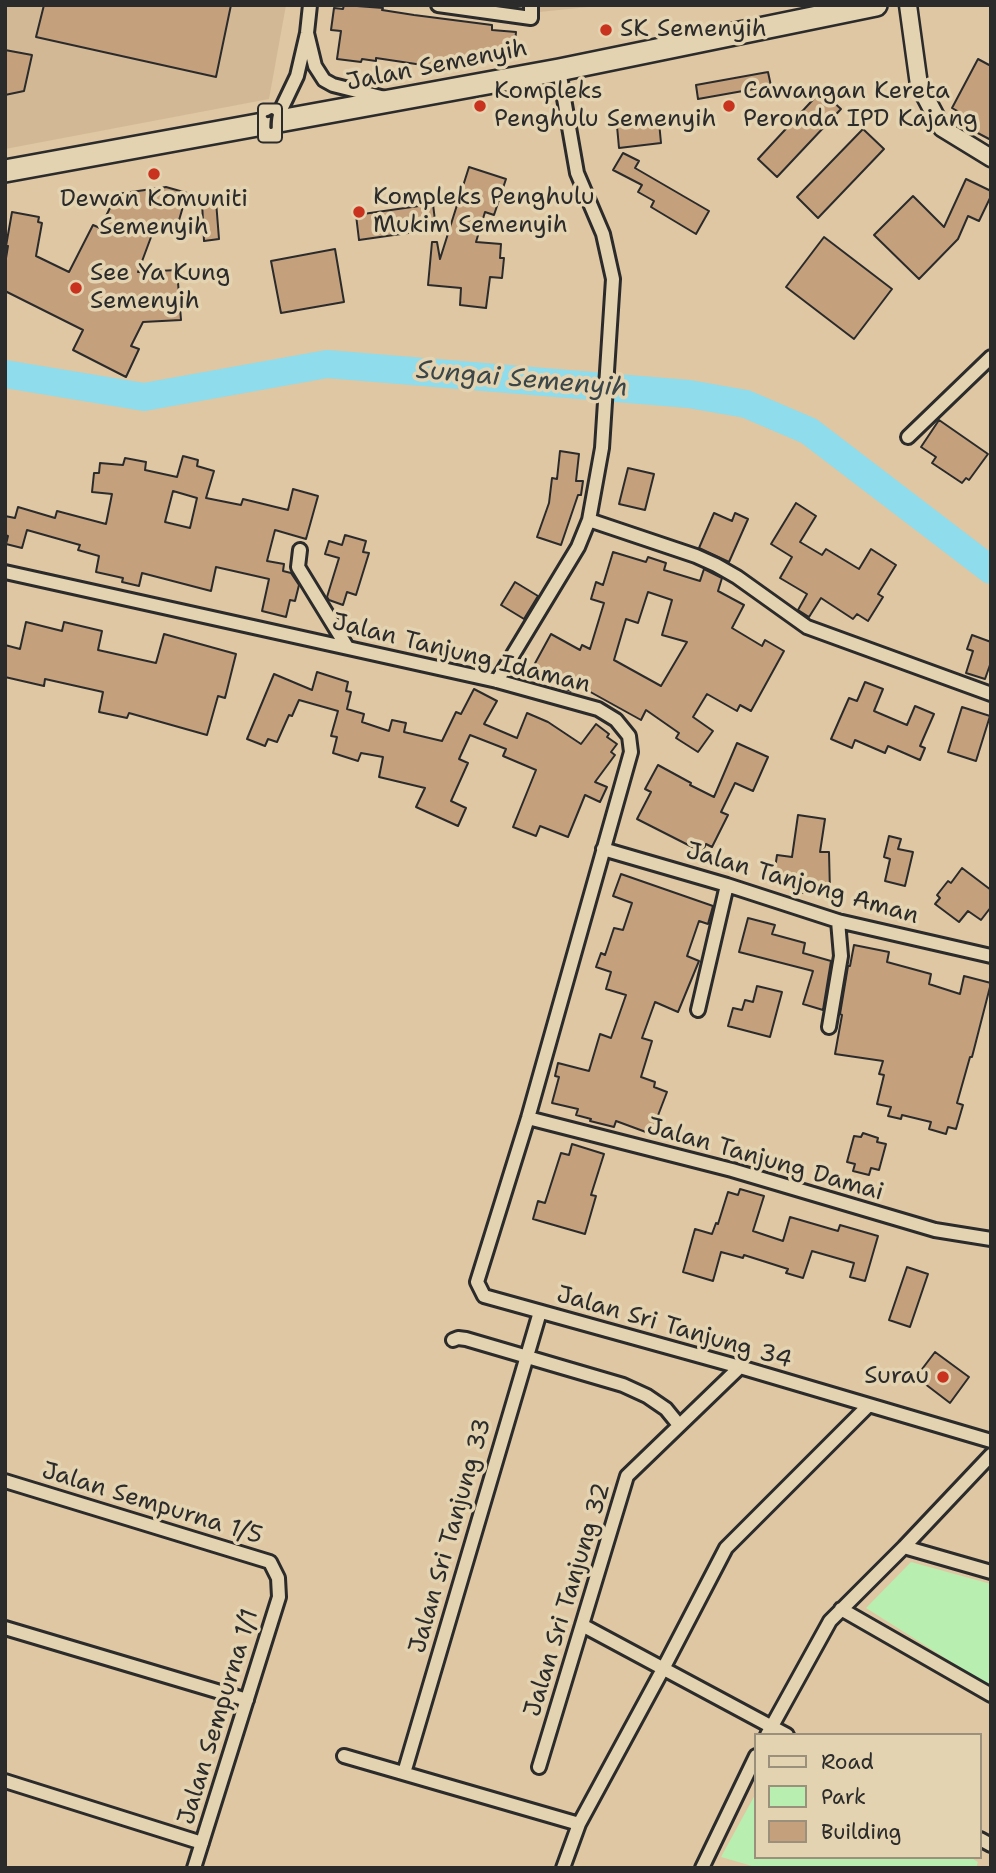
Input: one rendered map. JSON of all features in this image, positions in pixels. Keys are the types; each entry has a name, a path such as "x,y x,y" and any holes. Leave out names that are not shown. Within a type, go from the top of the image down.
{"main road":[{"name":"Jalan Semenyih","path":"5,171 559,70 876,5"}],"street":[{"path":"275,122 297,76 310,5"},
{"path":"438,5 531,18 531,5"},
{"path":"908,5 919,85 942,128 989,154"},
{"path":"307,33 315,66 324,80 333,85 395,100"},
{"path":"498,681 578,547 589,520 602,449 613,279 603,234 577,173 559,70"},
{"path":"908,437 991,357"},
{"path":"589,520 716,565 807,626 991,694"},
{"path":"300,550 298,567 347,647"},
{"name":"Jalan Tanjung Idaman","path":"5,572 498,681 598,709 617,720 629,736 631,752 528,1118 477,1282"},
{"name":"Jalan Tanjong Aman","path":"603,849 838,920 991,956"},
{"path":"698,1010 727,885"},
{"path":"829,1027 841,956 838,920"},
{"name":"Jalan Tanjung Damai","path":"528,1118 732,1170 934,1230 991,1239"},
{"name":"Jalan Sri Tanjung 34","path":"477,1282 484,1296 740,1367 991,1441"},
{"name":"Jalan Sri Tanjung 33","path":"404,1773 540,1312"},
{"path":"453,1340 466,1339 623,1385 666,1409 679,1425"},
{"name":"Jalan Sri Tanjung 32","path":"539,1767 627,1476 740,1367"},
{"path":"564,1868 579,1824 726,1548 868,1406"},
{"path":"582,1625 769,1731 830,1620 991,1455"},
{"name":"Jalan Sempurna 1/5","path":"5,1481 270,1562 278,1578"},
{"path":"904,1547 991,1572"},
{"name":"Jalan Sempurna 1/1","path":"194,1868 279,1597 278,1578"},
{"path":"841,1609 991,1695"},
{"path":"5,1628 247,1700"},
{"path":"344,1756 579,1824"},
{"path":"702,1868 754,1760"},
{"path":"5,1781 202,1843"}],"shaded area":[{"path":"5,5 286,5 269,99 5,149"},
{"path":"539,5 607,5 539,12"}],"green space":[{"path":"911,1562 991,1584 991,1687 866,1608"},
{"path":"754,1797 754,1859 973,1859 978,1862 976,1868 759,1868 721,1857"}],"building":[{"path":"44,5 231,5 216,77 36,37"},
{"path":"344,5 383,8 382,10 492,25 492,30 516,32 514,54 478,52 476,64 438,59 436,67 376,58 376,61 362,59 361,62 337,59 341,31 331,30 334,8 343,9"},
{"path":"5,50 32,55 24,91 5,95"},
{"path":"978,59 991,66 991,140 972,130 977,122 952,108"},
{"path":"768,72 771,86 698,99 696,85"},
{"path":"821,91 841,109 777,177 758,159"},
{"path":"646,117 647,123 659,122 661,143 619,148 617,126 632,124 631,119"},
{"path":"863,129 884,149 818,218 797,197"},
{"path":"623,153 639,161 635,168 709,211 696,234 651,207 654,201 638,192 642,185 613,170"},
{"path":"469,167 506,179 494,215 485,212 476,242 501,244 500,258 504,258 502,278 490,277 486,308 460,305 461,288 428,285 432,242 437,242 440,259"},
{"path":"966,179 991,191 991,196 979,221 968,216 958,239 919,279 874,235 913,196 944,227"},
{"name":"See Ya Kung Semenyih","path":"166,187 187,193 177,227 157,221 138,272 177,270 181,320 143,322 131,346 139,349 126,377 73,350 83,330 5,291 6,246 12,212 39,217 38,222 42,223 36,256 69,272 93,225 100,228 117,194"},
{"path":"216,201 219,239 204,241 202,202"},
{"path":"433,204 436,229 359,240 356,215"},
{"path":"824,237 892,289 854,339 786,287"},
{"path":"335,249 344,302 281,313 271,261"},
{"path":"939,420 988,454 969,480 966,478 962,483 932,463 936,457 921,447"},
{"path":"560,451 579,454 576,481 583,481 581,495 578,495 561,545 537,537 549,503 552,478 557,479"},
{"path":"183,456 198,460 197,466 214,471 206,498 241,505 243,499 288,510 293,489 318,496 306,539 275,530 267,561 284,564 283,571 291,573 299,585 295,601 290,600 286,617 262,611 269,579 216,567 211,591 142,573 139,586 122,582 123,578 96,572 99,556 78,550 80,545 27,530 22,548 6,544 8,536 5,535 5,516 15,518 18,507 55,518 57,511 106,524 112,494 92,492 94,473 99,473 100,463 123,465 125,458 146,462 145,470 177,477","holes":["173,491 197,498 190,528 165,522"]},
{"path":"628,468 654,474 645,510 619,504"},
{"path":"796,503 816,516 800,542 822,555 826,549 859,569 871,549 896,565 878,594 883,597 868,621 857,614 853,619 821,598 809,617 798,610 807,594 780,578 792,557 771,544"},
{"path":"714,513 732,521 735,513 748,519 729,562 699,548"},
{"path":"345,535 366,541 363,552 369,553 356,595 347,592 343,605 327,597 339,558 325,554 329,541 342,545"},
{"path":"613,552 646,562 648,557 666,563 664,570 700,581 704,569 722,578 718,591 744,605 732,628 762,646 765,640 784,651 751,711 740,705 737,711 707,694 693,717 713,731 698,752 676,738 679,733 646,710 641,720 585,689 573,686 571,691 557,685 558,681 533,667 551,634 580,650 582,645 590,649 604,603 591,599 596,582 603,585","holes":["648,592 672,600 662,635 687,642 661,686 614,660 626,619 638,623"]},
{"path":"515,582 538,596 524,619 501,605"},
{"path":"26,622 62,631 64,622 102,631 98,650 156,663 164,634 236,654 225,698 218,696 207,735 129,713 127,718 99,712 103,692 45,679 44,686 5,677 5,645 20,649"},
{"path":"972,635 991,642 991,662 985,679 966,673 973,651 967,649"},
{"path":"317,672 348,682 346,691 351,692 347,709 364,714 362,722 389,731 392,720 406,723 404,732 442,741 456,712 461,714 474,689 497,701 484,724 517,738 527,713 548,722 581,744 596,724 617,744 611,752 615,755 595,782 607,787 600,802 585,795 568,837 540,826 536,836 513,827 536,770 503,756 506,749 470,735 459,759 468,763 451,801 466,808 458,826 416,807 425,788 379,777 383,757 361,753 358,761 333,753 337,737 331,736 338,711 299,700 277,742 268,739 265,746 247,739 274,674 312,690"},
{"path":"865,682 883,689 874,711 907,725 915,706 934,714 920,746 925,748 920,760 888,746 885,753 855,740 852,748 831,739 849,698 857,701"},
{"path":"962,707 990,716 976,761 948,752"},
{"path":"737,743 768,757 753,791 735,783 721,812 728,815 712,847 706,844 702,852 637,819 651,792 645,789 658,765 714,797"},
{"path":"798,815 825,819 820,852 829,852 830,892 800,893 800,886 773,882 777,855 792,857"},
{"path":"889,836 901,839 898,849 913,852 905,886 885,881 890,859 884,857"},
{"path":"962,868 991,890 991,907 981,920 968,911 959,922 935,904 940,898 937,895 948,881 951,883"},
{"path":"621,874 713,906 708,924 699,921 687,956 699,961 678,1012 655,1002 642,1038 652,1041 641,1077 655,1082 654,1087 667,1092 654,1135 616,1121 614,1127 590,1121 591,1119 576,1115 578,1109 552,1103 559,1077 555,1076 558,1063 589,1071 600,1034 611,1038 626,995 606,989 611,972 596,967 601,953 605,955 614,928 623,930 632,903 613,896"},
{"path":"748,918 775,925 772,934 805,943 803,953 831,961 823,1010 803,1004 813,971 739,952"},
{"path":"854,945 889,952 887,962 931,974 929,984 960,994 964,976 991,983 957,1103 963,1105 956,1129 948,1127 946,1134 929,1129 931,1122 902,1115 901,1119 888,1116 891,1107 877,1104 884,1075 879,1074 883,1061 835,1054 848,966"},
{"path":"757,986 782,992 770,1037 728,1026 733,1008 742,1010 745,1000 753,1002"},
{"path":"863,1133 886,1144 879,1170 871,1168 869,1175 853,1171 855,1164 847,1162 854,1136 861,1137"},
{"path":"572,1144 604,1154 591,1195 596,1196 585,1234 533,1219 538,1201 545,1203 561,1153 569,1155"},
{"path":"740,1189 764,1196 753,1231 783,1241 790,1217 838,1231 840,1225 878,1236 865,1281 850,1277 854,1263 812,1251 803,1278 786,1273 788,1269 744,1255 743,1258 721,1252 713,1281 683,1272 695,1229 712,1234 728,1192 738,1195"},
{"path":"907,1267 928,1274 910,1327 889,1320"},
{"name":"Surau","path":"935,1352 969,1377 950,1403 916,1377"}],"waterway":[{"name":"Sungai Semenyih","path":"5,374 144,397 327,364 689,394 746,404 809,431 991,570"}],"place":[{"name":"SK Semenyih","path":"606,30"},
{"name":"Kompleks Penghulu Semenyih","path":"480,106"},
{"name":"Cawangan Kereta Peronda IPD Kajang","path":"729,106"},
{"name":"Dewan Komuniti Semenyih","path":"154,174"},
{"name":"Kompleks Penghulu Mukim Semenyih","path":"359,212"},
{"name":"See Ya Kung Semenyih","path":"76,288"},
{"name":"Surau","path":"943,1377"}]}
